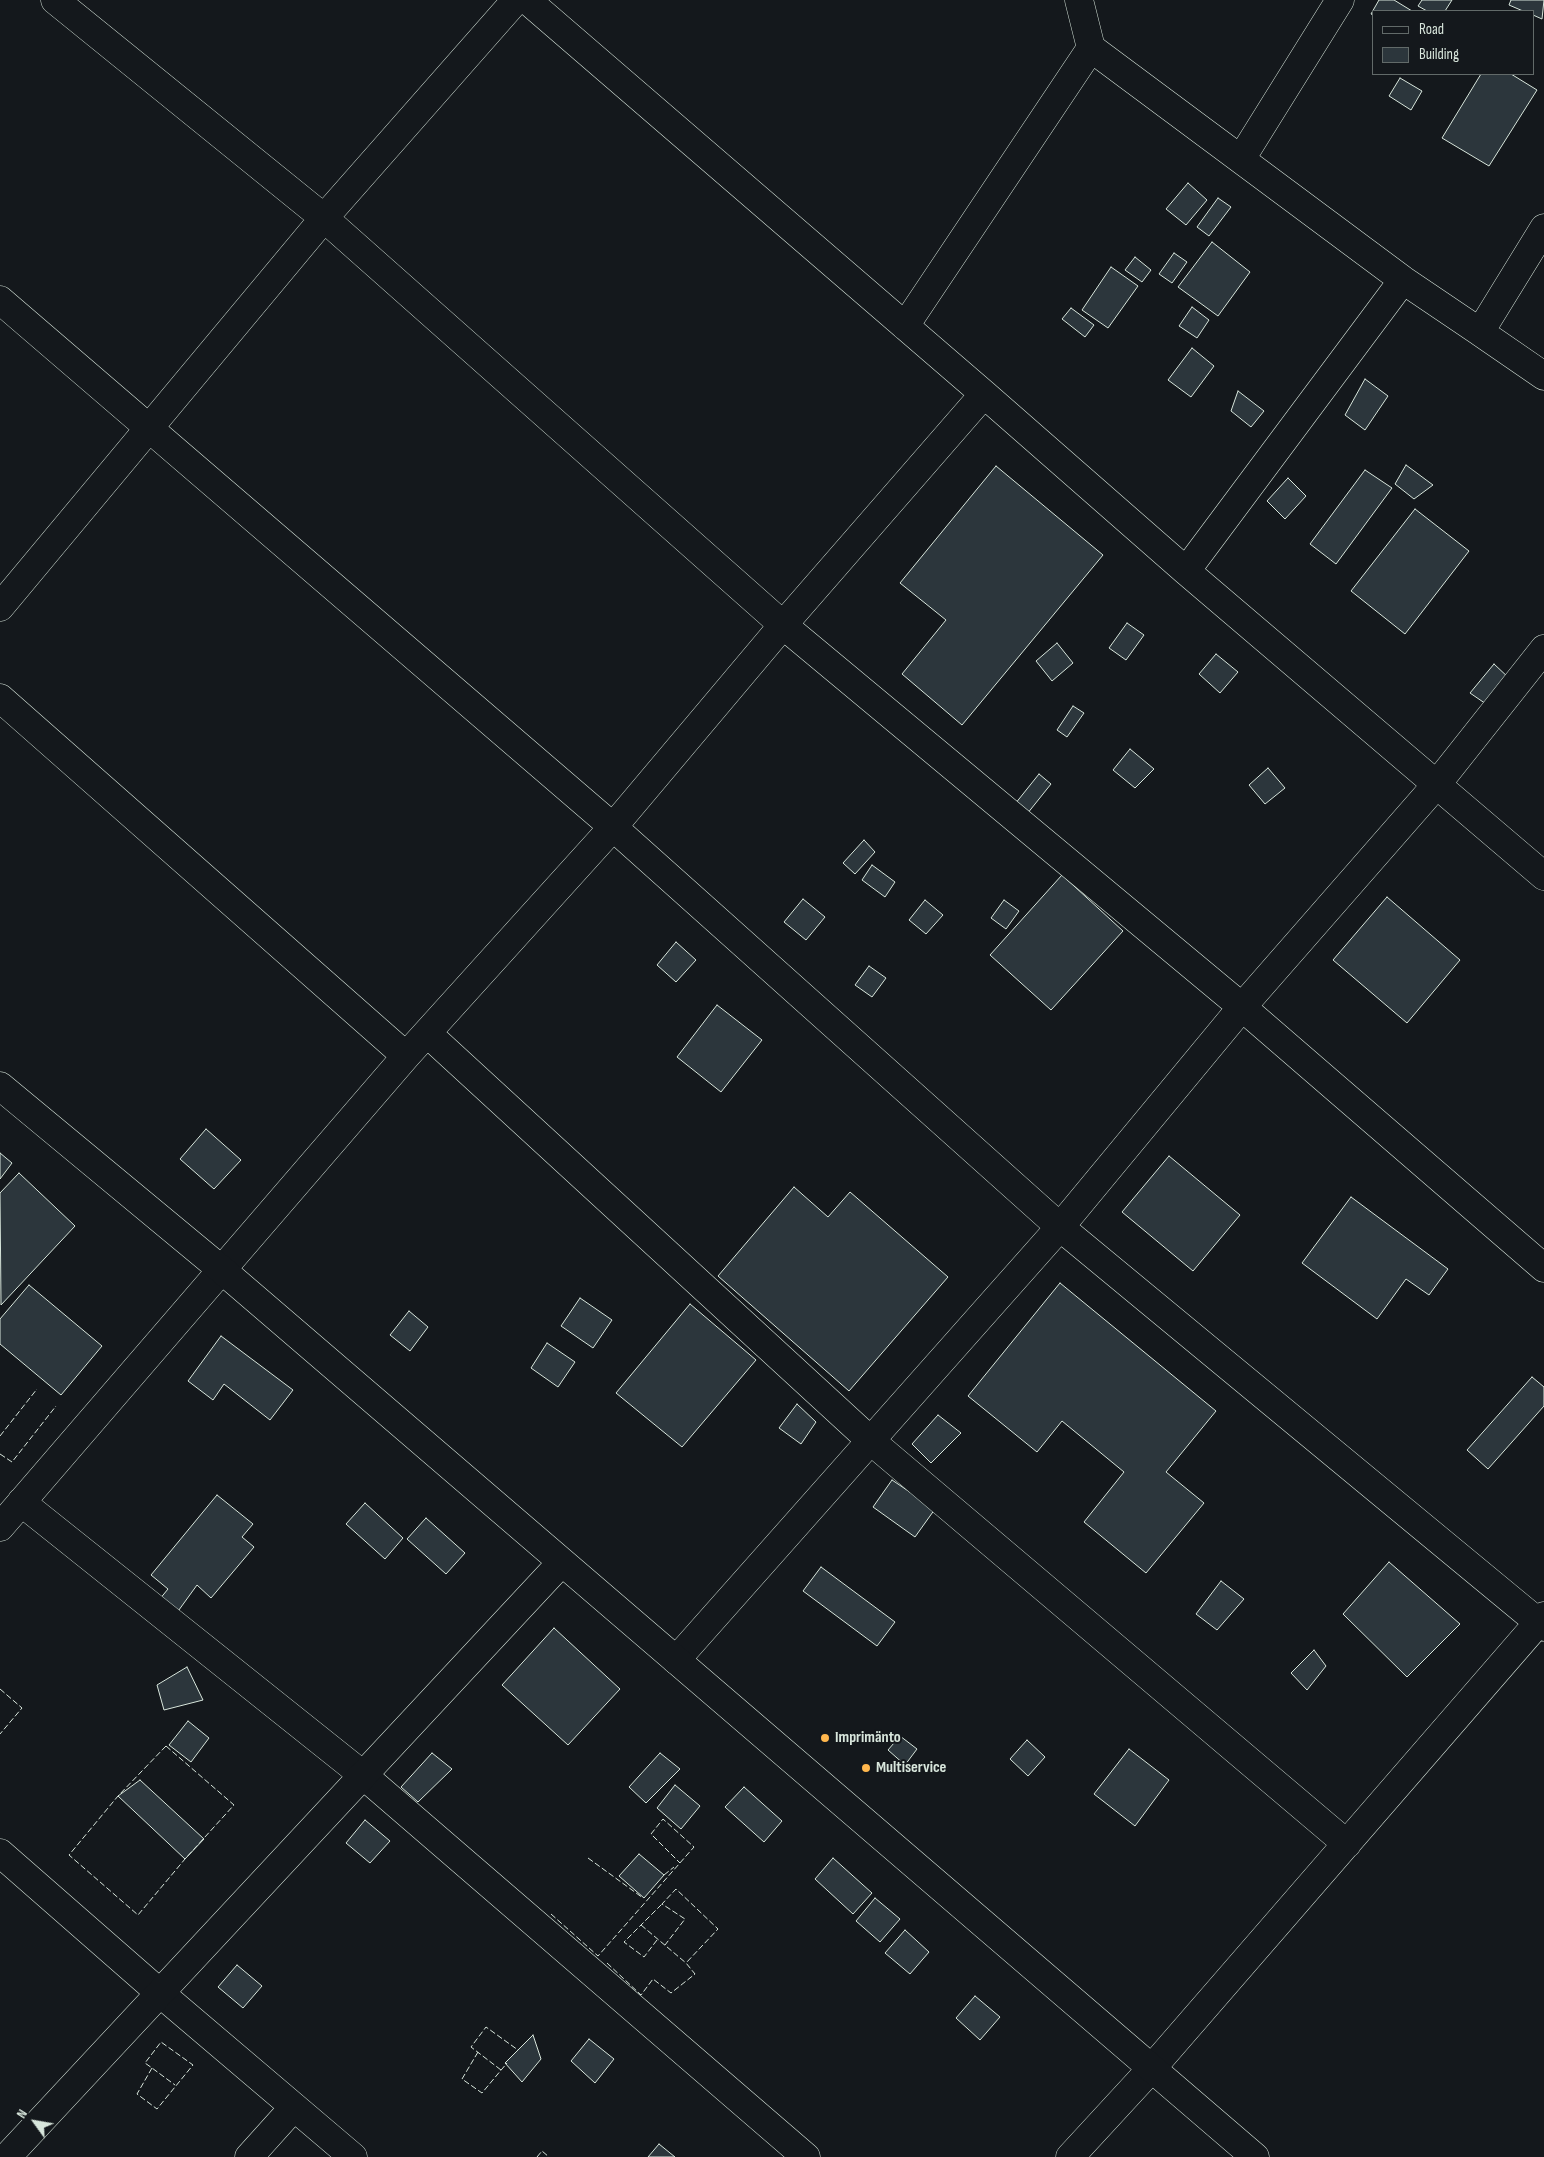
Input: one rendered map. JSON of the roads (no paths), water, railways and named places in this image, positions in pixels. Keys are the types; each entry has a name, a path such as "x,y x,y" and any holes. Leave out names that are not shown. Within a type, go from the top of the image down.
{"street":[{"path":"55,0 324,218 783,625 1242,1007 1544,1268"},
{"path":"0,607 324,218 516,0"},
{"path":"527,0 1186,571 1544,876"},
{"path":"1080,0 1090,48 1403,280 1544,376"},
{"path":"1241,159 1340,0"},
{"path":"905,326 1090,48"},
{"path":"1480,332 1544,228"},
{"path":"1186,571 1403,280"},
{"path":"0,300 613,827 1060,1226 1542,1622 1152,2068 1070,2157"},
{"path":"0,1526 406,1056 613,827 783,625 984,394"},
{"path":"676,1660 871,1442 1060,1226 1242,1007 1437,784 1544,649"},
{"path":"0,698 406,1056"},
{"path":"427,1033 871,1442 1347,1844"},
{"path":"0,1086 222,1270 1256,2157"},
{"path":"21,1502 363,1775 806,2157"},
{"path":"7,2157 561,1562"},
{"path":"0,1853 160,1993 353,2157"},
{"path":"250,2157 294,2107"}],"place":[{"name":"Imprimänto","path":"825,1738"},
{"name":"Multiservice","path":"866,1768"}]}
